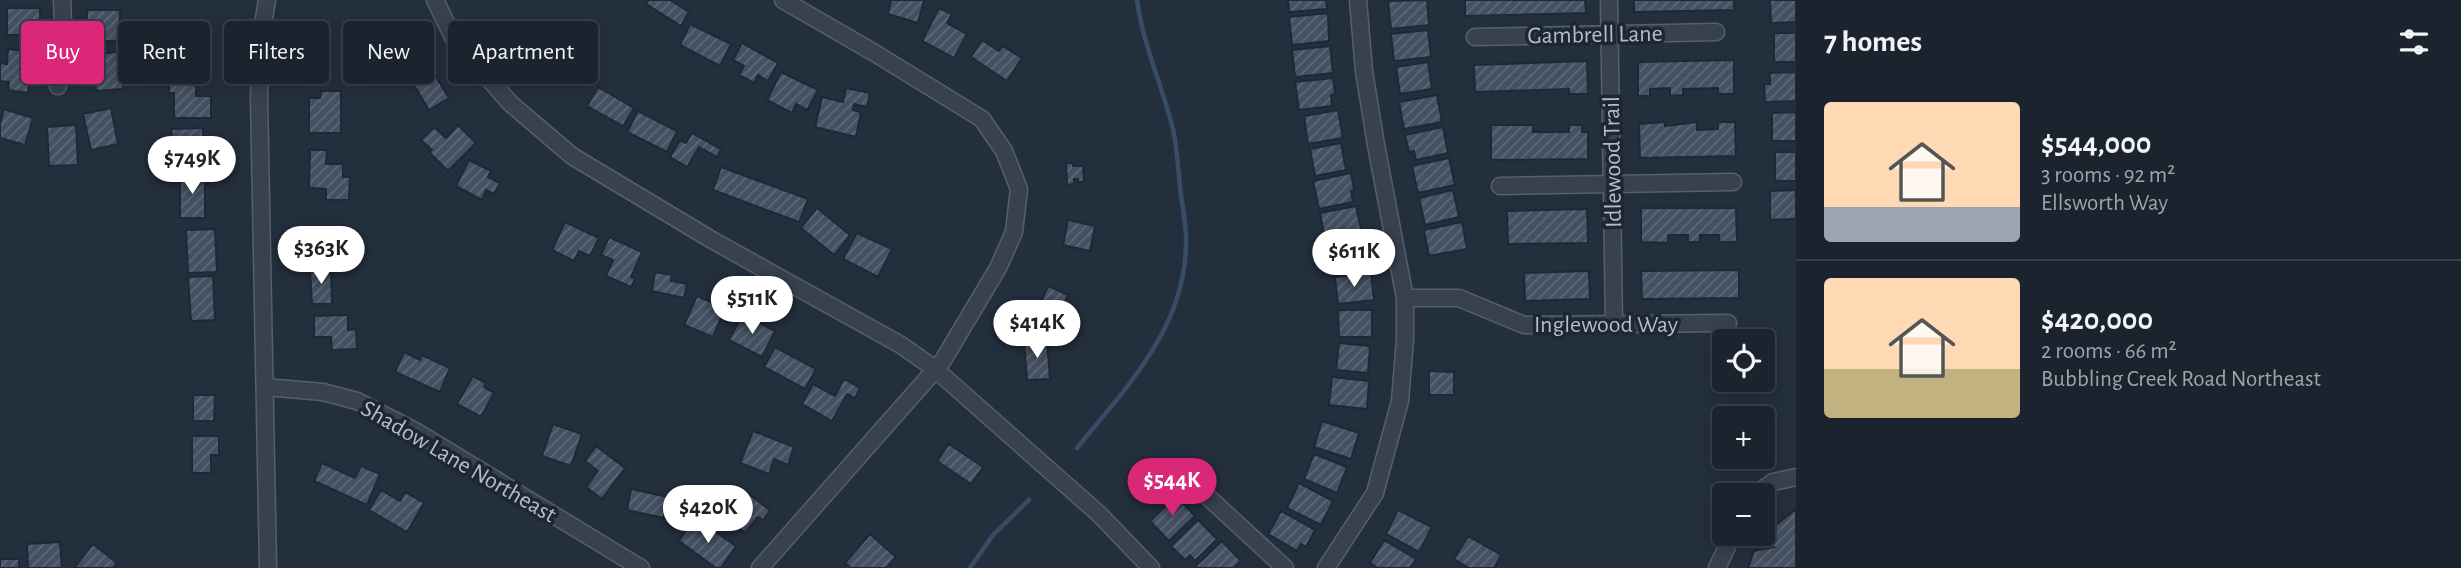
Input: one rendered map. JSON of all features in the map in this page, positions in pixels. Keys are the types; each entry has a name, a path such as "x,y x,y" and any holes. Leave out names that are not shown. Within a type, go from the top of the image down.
{"street":[{"path":"58,86 62,0"},
{"path":"267,0 261,31 259,97 268,568"},
{"path":"435,0 454,40 510,103 572,156 712,240 901,345 935,369 1099,514 1151,568"},
{"path":"760,568 942,362 998,268 1014,232 1019,189 1004,152 982,119 783,0"},
{"path":"1326,568 1375,493 1400,401 1405,339 1405,298 1364,71 1357,0"},
{"name":"Idlewood Trail","path":"1609,0 1614,324"},
{"name":"Gambrell Lane","path":"1475,37 1716,32"},
{"path":"1500,186 1733,182"},
{"name":"Inglewood Way","path":"1405,298 1459,298 1524,325 1728,323"},
{"name":"Shadow Lane Northeast","path":"265,387 323,392 356,401 417,432 641,568"},
{"path":"1772,483 1796,477"},
{"path":"1195,485 1285,568"},
{"path":"1717,568 1727,546"}],"building":[{"path":"649,0 670,0 689,12 681,26 646,4"},
{"path":"891,0 924,0 918,23 888,14"},
{"path":"1288,0 1326,0 1327,9 1289,12"},
{"path":"1427,0 1429,25 1391,29 1388,1"},
{"path":"1465,0 1585,0 1586,13 1465,16"},
{"path":"1634,0 1734,0 1734,10 1634,12"},
{"path":"1770,0 1796,0 1796,22 1771,23"},
{"path":"7,8 40,8 40,21 21,21 21,35 7,35"},
{"path":"939,8 952,14 947,23 967,34 954,58 922,41"},
{"path":"87,10 120,10 118,41 104,41 104,21 87,21"},
{"path":"1328,13 1329,41 1292,45 1289,17"},
{"path":"690,24 731,44 720,66 680,45"},
{"path":"1428,30 1431,57 1394,61 1391,34"},
{"path":"1774,33 1796,33 1796,62 1774,62"},
{"path":"982,40 999,51 1003,46 1022,58 1007,81 971,57"},
{"path":"742,43 778,63 768,81 758,75 754,83 739,75 744,66 733,60"},
{"path":"1330,46 1333,73 1295,77 1292,50"},
{"path":"8,49 21,51 21,84 29,84 28,93 8,90 9,82 0,81 0,63 7,64"},
{"path":"118,52 118,84 123,84 123,89 96,91 95,84 104,84 104,53"},
{"path":"1734,60 1734,94 1718,94 1718,88 1683,89 1683,95 1670,96 1670,88 1650,89 1650,96 1638,96 1638,62"},
{"path":"1587,61 1588,94 1569,94 1569,89 1475,92 1474,65"},
{"path":"1428,62 1432,89 1400,94 1396,67"},
{"path":"781,72 818,90 807,110 796,104 792,113 767,100"},
{"path":"1796,72 1796,101 1765,102 1764,84 1770,84 1770,73"},
{"path":"434,73 449,98 429,110 413,84 434,84"},
{"path":"1333,78 1335,94 1331,95 1332,106 1299,110 1295,82"},
{"path":"169,84 196,84 196,96 211,96 211,118 174,118 174,93 169,93"},
{"path":"598,87 634,108 623,126 587,106"},
{"path":"846,88 870,93 867,107 854,104 853,110 861,112 856,137 815,127 822,97 843,102"},
{"path":"321,91 341,91 341,133 309,133 309,98 320,98"},
{"path":"1437,95 1442,122 1404,129 1399,102"},
{"path":"111,108 118,144 91,150 83,114"},
{"path":"4,109 33,118 25,145 0,138"},
{"path":"1338,110 1343,138 1308,144 1304,116"},
{"path":"638,111 677,131 667,152 627,132"},
{"path":"1796,112 1796,141 1772,141 1772,113"},
{"path":"1665,122 1665,126 1697,122 1697,130 1718,129 1718,122 1735,122 1736,156 1640,158 1639,124"},
{"path":"76,125 78,165 49,166 47,127"},
{"path":"458,125 476,143 448,171 421,140 434,127 446,138"},
{"path":"1491,125 1533,125 1533,132 1569,132 1569,125 1582,125 1582,132 1588,132 1588,159 1491,160"},
{"path":"1443,127 1448,153 1416,160 1414,151 1409,152 1405,135"},
{"path":"203,128 204,166 175,167 171,129"},
{"path":"692,133 721,149 717,157 699,147 687,167 670,157 680,140 686,143"},
{"path":"1341,143 1346,170 1315,176 1310,149"},
{"path":"310,150 327,150 326,164 343,164 343,177 350,177 349,200 326,200 326,189 309,188"},
{"path":"1775,152 1796,152 1796,181 1775,181"},
{"path":"1449,158 1455,185 1418,193 1412,166"},
{"path":"469,160 491,171 488,177 500,183 494,194 486,190 482,200 456,186"},
{"path":"1066,163 1083,166 1084,182 1074,179 1074,184 1067,185"},
{"path":"721,167 808,199 799,222 713,190"},
{"path":"180,173 205,173 205,218 180,218"},
{"path":"1351,173 1353,202 1319,209 1313,181"},
{"path":"1453,190 1459,217 1425,225 1419,198"},
{"path":"1796,190 1796,219 1770,220 1770,191"},
{"path":"1356,206 1362,233 1325,240 1320,213"},
{"path":"817,208 850,235 834,255 801,228"},
{"path":"1641,208 1736,208 1737,242 1719,242 1719,235 1700,235 1700,242 1688,242 1688,235 1668,235 1668,243 1641,242"},
{"path":"1587,209 1588,243 1508,244 1507,211"},
{"path":"1068,220 1095,226 1090,251 1063,245"},
{"path":"565,222 599,238 590,256 579,251 574,261 552,250"},
{"path":"1462,222 1467,249 1429,256 1424,230"},
{"path":"215,229 217,272 188,273 186,230"},
{"path":"857,233 892,249 878,277 843,259"},
{"path":"609,237 642,252 631,277 635,279 631,287 606,276 613,260 601,255"},
{"path":"1364,238 1368,265 1333,271 1329,244"},
{"path":"331,268 332,304 312,304 310,269"},
{"path":"1739,270 1739,298 1642,299 1641,271"},
{"path":"1589,271 1590,299 1525,301 1524,273"},
{"path":"655,272 672,275 671,281 687,284 684,298 652,291"},
{"path":"1371,273 1374,300 1338,304 1335,277"},
{"path":"213,276 215,320 191,321 188,277"},
{"path":"1048,286 1068,295 1059,315 1039,307"},
{"path":"697,296 725,308 713,337 684,325"},
{"path":"1338,310 1372,310 1372,337 1339,337"},
{"path":"743,314 775,331 762,357 729,340"},
{"path":"348,315 348,330 356,329 357,349 332,350 331,337 314,337 314,316"},
{"path":"1047,339 1050,379 1027,380 1024,341"},
{"path":"1339,343 1370,346 1368,373 1336,370"},
{"path":"775,347 816,369 805,389 764,367"},
{"path":"404,352 420,360 422,355 450,368 440,392 395,372"},
{"path":"1429,371 1454,372 1454,395 1429,395"},
{"path":"473,376 486,383 484,387 494,393 481,417 457,404"},
{"path":"1332,377 1369,381 1367,409 1329,405"},
{"path":"844,379 860,388 855,398 847,394 832,421 802,404 813,384 835,396"},
{"path":"193,395 215,395 214,421 193,421"},
{"path":"1322,421 1359,433 1351,459 1314,447"},
{"path":"553,424 582,434 571,466 542,456"},
{"path":"753,431 794,447 788,465 774,459 769,474 740,463"},
{"path":"192,436 219,436 219,455 211,455 211,473 192,473"},
{"path":"949,444 983,467 971,484 937,461"},
{"path":"596,446 625,468 602,499 586,487 598,471 585,461"},
{"path":"1314,454 1347,467 1337,493 1304,479"},
{"path":"322,463 355,478 361,466 380,474 367,505 314,481"},
{"path":"1299,483 1333,501 1321,525 1287,508"},
{"path":"737,485 770,510 763,520 758,517 745,533 717,512"},
{"path":"631,489 668,497 664,518 627,510"},
{"path":"381,490 400,501 405,492 424,503 407,532 369,510"},
{"path":"1176,496 1195,516 1169,541 1150,521"},
{"path":"1796,509 1796,568 1748,568 1754,551 1775,546 1775,526"},
{"path":"1398,510 1432,527 1419,552 1386,534"},
{"path":"1281,511 1315,530 1306,547 1301,544 1297,551 1268,534"},
{"path":"1198,520 1217,539 1195,561 1190,555 1185,560 1171,546"},
{"path":"691,523 701,529 704,524 736,546 721,568 716,568 679,541"},
{"path":"870,534 896,557 886,568 851,568 845,563"},
{"path":"1468,536 1501,555 1494,568 1469,568 1454,559"},
{"path":"1384,540 1416,559 1410,568 1378,568 1370,563"},
{"path":"1222,541 1241,561 1233,568 1197,568 1196,566"},
{"path":"60,542 62,568 28,568 27,544"},
{"path":"93,544 117,563 113,568 74,568"},
{"path":"0,559 19,559 19,568 0,568"}],"waterway":[{"path":"1077,448 1152,351 1167,325 1178,297 1184,267 1186,235 1174,136 1137,0"},
{"path":"970,568 993,535 1029,500"}]}
